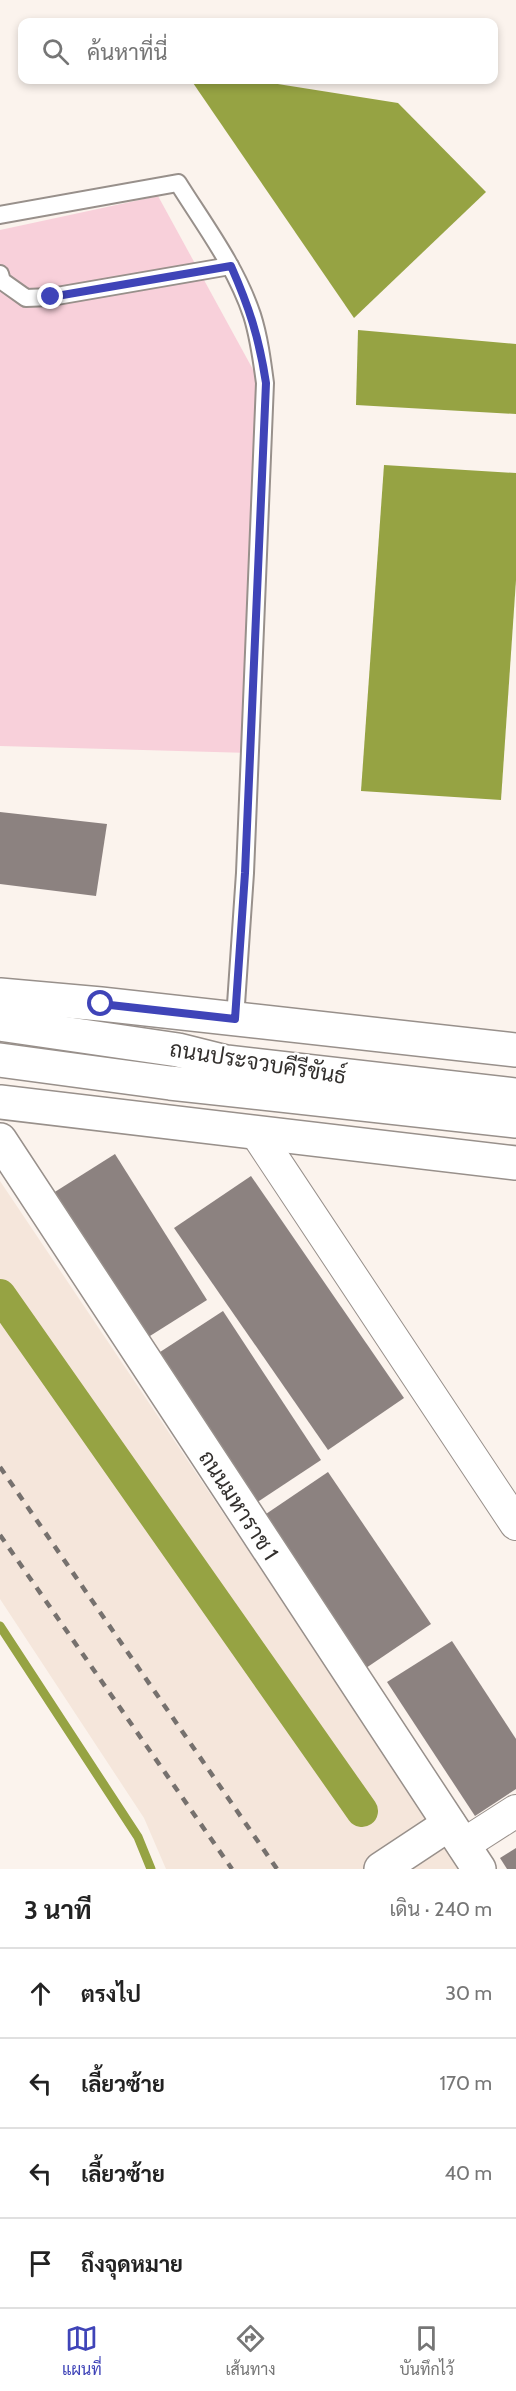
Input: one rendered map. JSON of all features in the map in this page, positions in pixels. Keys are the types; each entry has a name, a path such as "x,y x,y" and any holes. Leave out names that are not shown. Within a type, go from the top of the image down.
{"main road":[{"path":"0,995 516,1050"},
{"name":"ถนนประจวบคีรีขันธ์","path":"0,1024 178,1050 226,1062 516,1095"},
{"name":"ถนนประจวบคีรีขันธ์","path":"0,1060 170,1083 516,1121"},
{"path":"0,1102 516,1163"},
{"name":"ถนนมหาราช 1","path":"0,1140 464,1846"},
{"path":"381,1869 464,1846"}],"street":[{"path":"257,1134 516,1524"},
{"path":"464,1846 516,1811"}],"lane":[{"path":"0,215 178,183 231,266 252,315 261,348 266,383 245,873 235,1019"},
{"path":"0,274 2,281 26,298 51,297 231,266"}],"shaded area":[{"path":"194,84 277,84 398,103 486,192 354,318"},
{"path":"158,196 256,375 250,753 0,746 0,230"},
{"path":"358,330 516,344 516,414 356,405"},
{"path":"384,465 516,473 516,580 501,800 361,791"},
{"path":"0,1181 462,1869 166,1869 144,1818 0,1599"}],"building":[{"path":"0,812 107,824 96,896 0,884"},
{"path":"115,1154 207,1300 142,1341 50,1195"},
{"path":"251,1176 404,1398 328,1450 174,1228"},
{"path":"223,1311 321,1460 256,1503 157,1354"},
{"path":"328,1472 431,1624 366,1668 263,1516"},
{"path":"452,1641 516,1739 516,1789 475,1816 387,1682"},
{"path":"516,1848 516,1869 507,1869 500,1858"}],"waterway":[{"path":"0,1295 362,1811"},
{"path":"0,1626 138,1837 151,1869"}],"railway":[{"path":"0,1467 277,1869"},
{"path":"0,1535 232,1869"}],"route":[{"path":"51,297 231,266 252,315 261,348 266,383 245,873 235,1019 101,1004"}]}
